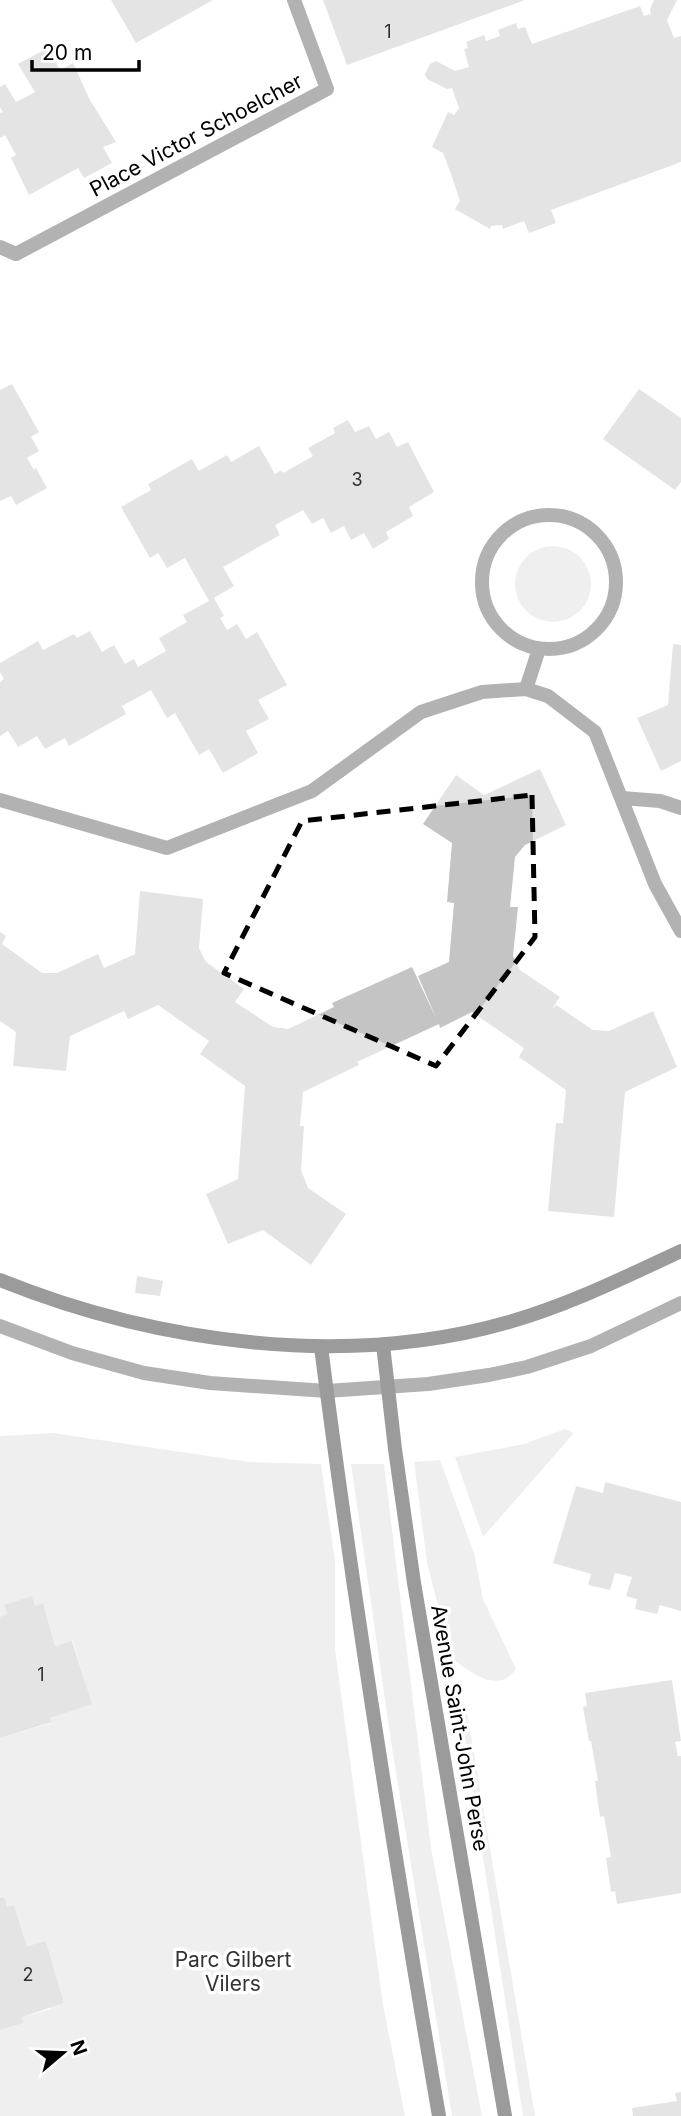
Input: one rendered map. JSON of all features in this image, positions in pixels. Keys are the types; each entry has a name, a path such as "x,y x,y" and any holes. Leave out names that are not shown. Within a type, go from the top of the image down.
{"main road":[{"path":"0,1280 120,1320 251,1341 321,1347 383,1345 462,1333 510,1321 576,1298 681,1251"},
{"name":"Avenue Saint-John Perse","path":"383,1345 414,1583 505,2116"},
{"path":"321,1347 393,1841 439,2116"}],"street":[{"name":"Place Victor Schoelcher","path":"0,247 16,254 327,89 294,0"},
{"path":"559,515 582,523 600,537 612,557 617,581 613,604 602,625 584,640 563,649 539,649 517,642 499,627 484,596 482,584 485,561 496,540 514,524 536,516 559,515"},
{"path":"526,688 539,649"},
{"path":"0,800 167,848 312,791 421,712 482,692 526,688 548,696 595,732 655,884 681,931"},
{"path":"622,798 660,800 681,808"},
{"path":"0,1326 72,1353 144,1373 210,1384 327,1391 428,1384 527,1367 591,1346 681,1303"}],"highlighted area":[{"path":"532,795 535,937 436,1066 224,973 302,821"}],"green space":[{"path":"553,546 567,549 580,557 588,570 591,584 588,598 580,611 567,619 553,622 539,619 526,611 518,598 515,584 518,570 526,557 539,549"},
{"path":"565,1429 574,1433 483,1537 455,1457 524,1444"},
{"name":"Parc Gilbert Vilers","path":"53,1433 249,1462 321,1464 335,1561 335,1649 383,2005 405,2116 0,2116 0,2030 24,2023 22,2017 64,2003 46,1941 27,1946 14,1905 7,1907 5,1897 0,1898 0,1738 51,1723 50,1718 91,1703 73,1641 55,1646 43,1604 4,1605 7,1614 0,1617 0,1436"},
{"path":"440,1460 474,1553 483,1599 516,1669 509,1677 501,1680 492,1681 475,1674 451,1657 427,1562 414,1462"},
{"path":"351,1464 384,1464 431,1848 482,2116 452,2116 392,1748"},
{"path":"458,1695 466,1706 535,2116 523,2116"}],"building":[{"path":"111,0 213,0 136,43"},
{"path":"323,0 525,0 347,65"},
{"path":"654,0 677,0 667,20 674,38 681,36 681,162 551,210 556,223 529,233 524,221 503,229 502,225 491,226 490,229 455,209 460,201 451,174 443,153 432,147 448,112 454,115 459,108 452,88 447,89 427,79 425,74 430,64 436,61 455,71 469,67 464,49 468,48 466,42 484,35 486,41 500,36 498,30 516,23 518,29 525,27 532,44 640,6 644,16 651,14"},
{"path":"48,48 60,70 73,63 90,100 116,142 103,147 112,163 84,178 78,168 29,195 11,158 16,155 5,135 0,138 0,113 3,112 0,107 0,87 5,84 16,102 35,92 18,64"},
{"path":"12,384 39,432 31,437 39,451 27,458 47,488 16,505 11,496 0,501 0,390"},
{"path":"639,389 681,418 681,482 675,490 603,439"},
{"path":"348,420 355,432 369,426 376,439 389,432 397,447 408,442 434,492 409,507 413,516 386,532 389,539 373,549 364,533 351,540 344,526 331,533 323,518 312,524 303,510 275,525 280,535 223,567 234,586 214,598 224,616 220,618 227,630 237,624 246,639 257,632 287,685 258,700 269,719 246,731 258,753 223,773 209,749 199,755 175,713 167,718 151,690 122,706 126,714 69,746 65,738 45,749 37,736 18,747 8,731 0,736 0,682 4,679 0,672 0,663 38,641 43,650 74,634 77,638 90,631 102,652 114,645 125,664 134,659 138,667 166,651 159,638 187,622 183,615 209,601 185,558 167,568 158,553 150,558 121,507 151,490 148,484 192,459 199,471 227,455 231,462 259,446 275,474 281,470 283,473 313,456 308,448 335,433 333,428"},
{"path":"673,644 681,645 681,761 661,771 637,718 668,705"},
{"path":"540,769 566,825 525,845 515,857 510,907 518,907 513,956 520,970 560,997 551,1010 556,1005 593,1030 609,1031 653,1011 677,1067 625,1092 614,1217 548,1211 556,1123 563,1123 566,1090 519,1057 524,1048 472,1012 440,1028 439,1024 357,1062 359,1065 303,1092 300,1126 304,1126 301,1170 308,1188 346,1214 311,1265 263,1230 228,1244 206,1194 238,1179 245,1086 200,1054 209,1041 158,1005 128,1019 124,1011 70,1036 66,1071 13,1066 16,1032 0,1021 0,932 6,936 2,944 42,973 57,973 98,954 104,968 135,954 140,891 203,899 199,948 206,962 244,989 235,1002 273,1027 288,1029 334,1007 332,1003 412,967 437,1020 418,976 449,962 454,903 447,902 452,843 423,824 456,775 484,795"},
{"path":"137,1276 163,1281 160,1296 135,1293"},
{"path":"605,1482 681,1502 681,1611 660,1605 657,1614 635,1609 637,1599 626,1596 632,1577 615,1573 610,1590 588,1585 591,1574 553,1563 576,1486 603,1493"},
{"path":"32,1596 35,1606 43,1603 55,1646 72,1641 92,1704 50,1718 52,1722 0,1738 0,1617 7,1614 4,1605"},
{"path":"672,1680 681,1741 675,1742 678,1756 681,1756 681,1893 617,1904 615,1891 611,1892 606,1858 611,1857 604,1816 600,1817 595,1781 598,1781 583,1707 587,1706 585,1693"},
{"path":"5,1897 7,1907 14,1905 27,1946 46,1941 64,2003 22,2017 24,2023 0,2030 0,1898"},
{"path":"681,2092 681,2116 633,2116 632,2108 677,2101 675,2093"}]}
